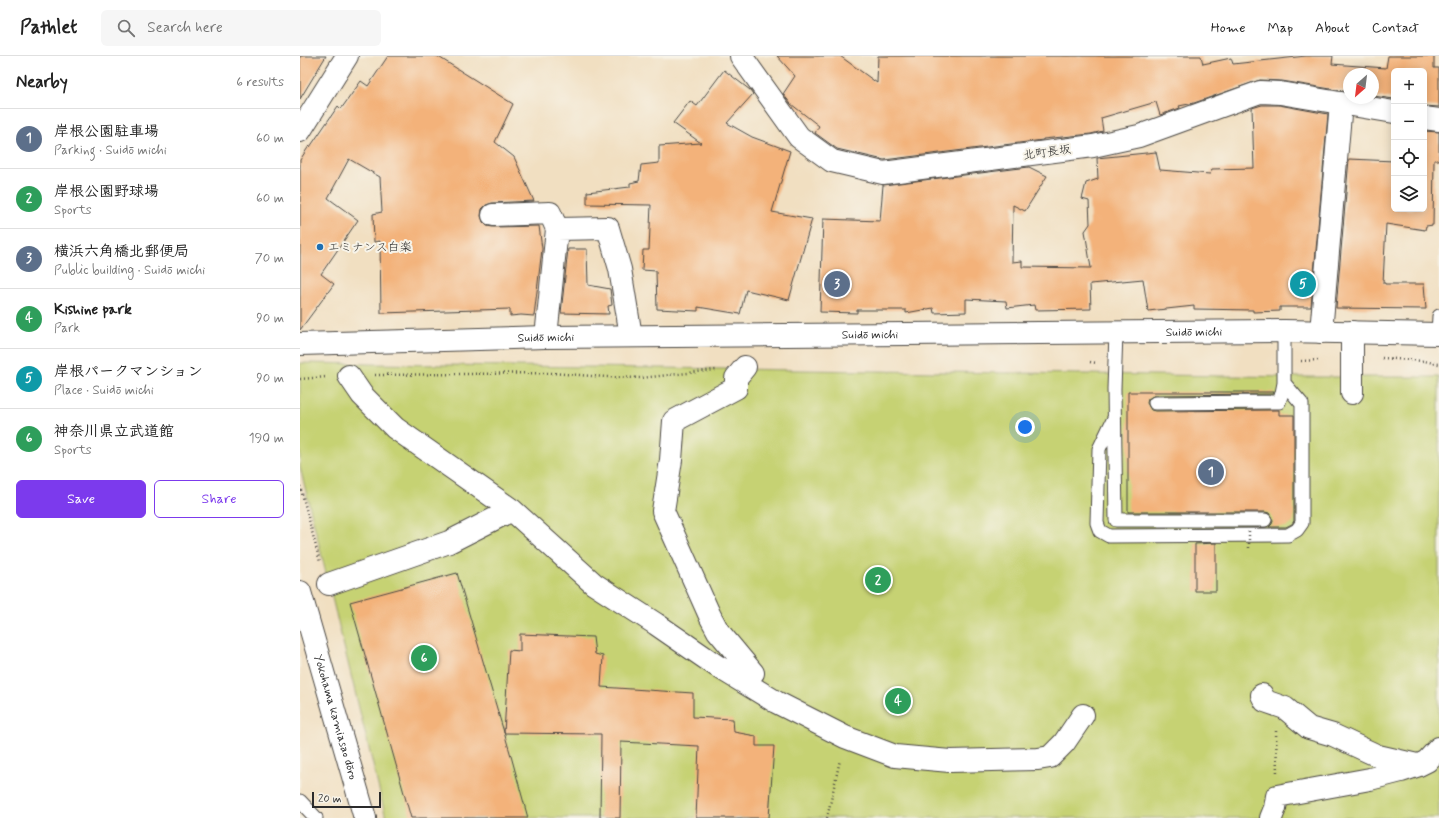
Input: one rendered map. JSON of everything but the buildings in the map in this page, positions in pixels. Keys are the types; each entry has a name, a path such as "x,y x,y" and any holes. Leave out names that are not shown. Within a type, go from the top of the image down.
{"street":[{"path":"300,131 347,56"},
{"name":"北町長坂","path":"741,56 798,137 832,160 883,173 1093,146 1131,138 1260,92 1280,93 1391,111"},
{"path":"1321,332 1341,103"},
{"path":"1427,118 1439,120"},
{"path":"493,215 550,213 557,229 546,337"},
{"path":"557,229 608,228 620,269 631,336"},
{"name":"Suidō michi","path":"300,344 546,337 1116,332 1352,332 1439,328"},
{"path":"1352,332 1352,393"},
{"path":"739,679 753,673 718,631 663,511 671,460 674,422 736,388 736,378 745,368"},
{"path":"349,376 362,395 395,428 512,510 594,584 776,702 845,737 895,756 950,761 1038,759 1050,757 1064,743 1083,715"},
{"path":"329,584 449,542 512,510"},
{"name":"Yokohama kamiasao dōro","path":"300,592 365,818"},
{"path":"1269,700 1285,708 1309,728 1333,735 1378,756 1419,765"},
{"path":"1271,818 1275,808 1277,796 1370,779 1419,765 1427,761 1439,748"}],"lane":[{"path":"1116,332 1114,418 1116,520 1265,520"},
{"path":"1155,403 1279,402 1284,383 1284,332"},
{"path":"1114,418 1099,449 1097,523 1100,531 1109,536 1288,535 1297,530 1302,523 1302,404 1284,383"},
{"path":"300,801 316,818"}],"path":[{"path":"1382,358 1424,361 1439,364"},
{"path":"300,379 389,374 551,373 642,378 719,370"},
{"path":"300,486 323,573 329,584"},
{"path":"1249,529 1249,548"},
{"path":"1269,700 1277,796"},
{"path":"827,818 845,737"}],"green space":[{"path":"300,363 1299,377 1439,377 1439,818 386,818 300,467"}],"place":[{"name":"エミナンス白楽","path":"320,247"},
{"name":"横浜六角橋北郵便局","path":"837,284"},
{"name":"岸根パークマンション","path":"1303,284"},
{"name":"岸根公園駐車場","path":"1211,472"},
{"name":"岸根公園野球場","path":"878,580"},
{"name":"神奈川県立武道館","path":"424,658"},
{"name":"Kishine park","path":"898,701"}]}
